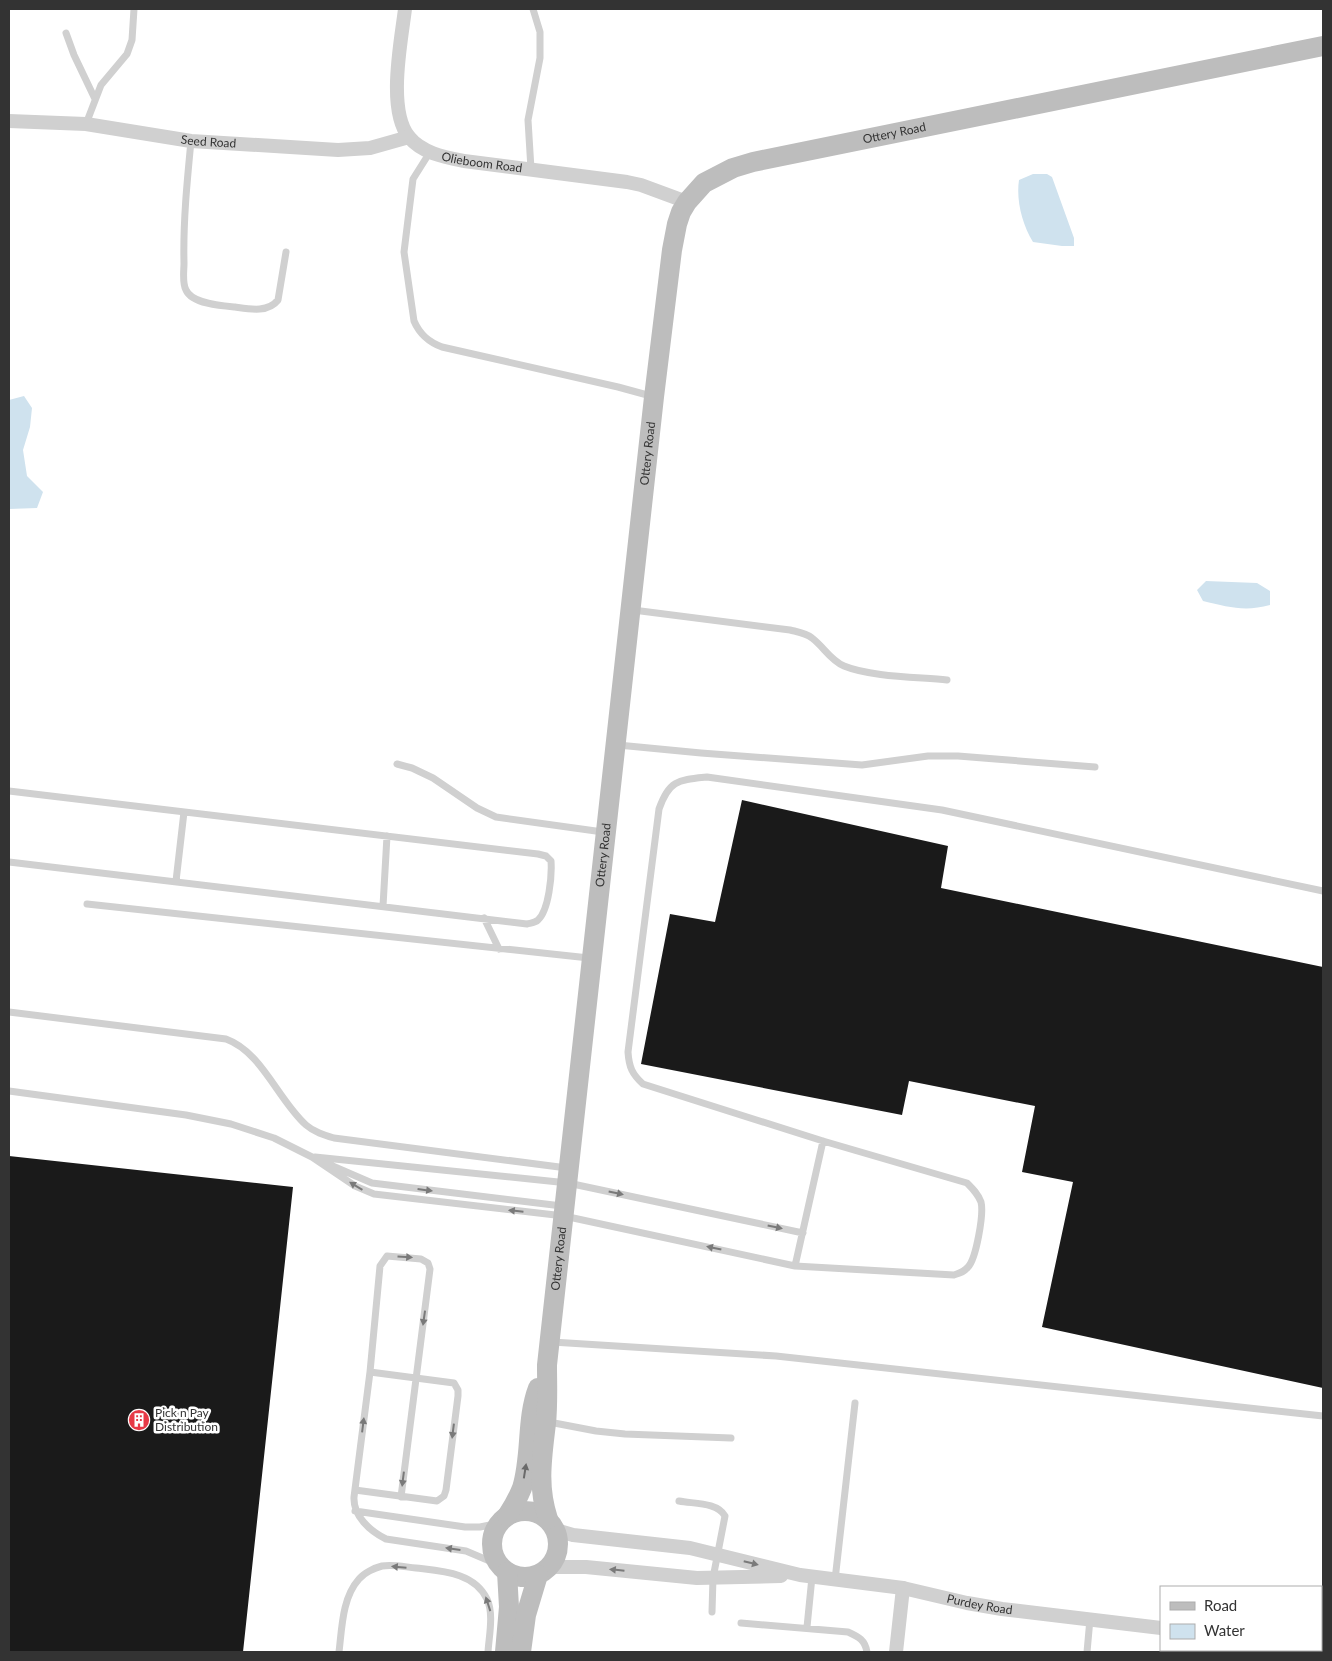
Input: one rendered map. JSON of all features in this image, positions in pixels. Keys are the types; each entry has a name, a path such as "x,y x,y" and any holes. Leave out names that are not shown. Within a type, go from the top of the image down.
{"street":[{"path":"405,9 397,99 401,121 409,138"},
{"name":"Ottery Road","path":"552,1524 543,1506 540,1482 546,1422 547,1365 654,397 672,250 677,224 687,202 704,183 716,176 753,162 1323,46"},
{"name":"Seed Road","path":"9,121 86,124 191,141 338,150 370,148 409,138"},
{"name":"Olieboom Road","path":"409,138 430,152 464,161 627,182 641,185 687,202"},
{"name":"Ottery Road","path":"504,1520 518,1498 522,1486 536,1393 547,1365"},
{"path":"505,1652 509,1607 503,1569 494,1555 492,1544 494,1532 504,1520 517,1512 528,1511 538,1514 552,1524 559,1543 557,1556 544,1571 526,1614 521,1652"},
{"name":"Purdey Road","path":"552,1524 573,1535 690,1548 806,1576 903,1588 967,1603 1160,1628"},
{"name":"Purdey Road","path":"544,1571 586,1567 677,1577 806,1576"},
{"path":"503,1569 517,1577 528,1578 544,1571"},
{"path":"896,1652 903,1588"}],"lane":[{"path":"86,124 101,85 127,54 132,40 134,9"},
{"path":"531,169 528,120 540,58 540,32 534,9"},
{"path":"66,33 74,55 95,99"},
{"path":"191,141 183,241 186,290 191,296 206,303 246,309 266,309 274,305 278,300 286,252"},
{"path":"430,152 413,179 404,252 414,321 417,329 424,337 442,347 654,397"},
{"path":"630,610 790,630 812,638 831,658 842,666 862,672 947,680"},
{"path":"615,745 862,765 914,757 958,756 1095,767"},
{"path":"397,764 412,768 433,778 477,808 496,817 606,833"},
{"path":"9,1091 186,1115 231,1124 274,1138 372,1183 565,1211 795,1266 954,1275 963,1272 969,1267 973,1258 981,1214 981,1203 976,1192 967,1183 643,1084 634,1076 629,1066 630,1042 659,810 664,794 671,786 684,780 707,777 942,810 1323,891"},
{"path":"9,791 538,854 546,856 551,861 549,894 540,919 534,923 527,924 9,862"},
{"path":"176,881 184,812"},
{"path":"383,906 387,836"},
{"path":"87,904 592,958"},
{"path":"484,918 499,949"},
{"path":"9,1012 226,1039 235,1042 253,1059 306,1125 321,1134 334,1138 569,1175 802,1233"},
{"path":"795,1266 823,1140"},
{"path":"312,1157 569,1175"},
{"path":"312,1157 355,1186 374,1194 565,1211"},
{"path":"401,1497 430,1269 428,1263 421,1258 387,1256 381,1262 370,1372 355,1490 355,1511 359,1517 386,1539 466,1551 503,1569"},
{"path":"550,1342 776,1356 1323,1416"},
{"path":"355,1490 437,1501 441,1500 446,1490 458,1390 454,1384 370,1372"},
{"path":"835,1580 855,1403"},
{"path":"546,1422 625,1434 731,1438"},
{"path":"679,1502 715,1506 725,1516 713,1578 712,1612"},
{"path":"355,1511 465,1527 480,1527 504,1520"},
{"path":"339,1652 346,1604 351,1590 359,1578 368,1571 381,1566 394,1566 448,1572 472,1582 481,1590 487,1600 490,1612 488,1652"},
{"path":"806,1576 807,1627"},
{"path":"1087,1652 1090,1619"},
{"path":"741,1623 807,1627 848,1632 858,1636 864,1642 867,1652"}],"water":[{"path":"1033,174 1047,174 1052,177 1074,238 1074,246 1033,242 1021,212 1018,188 1019,180"},
{"path":"24,396 32,408 30,427 23,450 27,476 43,492 37,508 9,509 9,400"},
{"path":"1206,581 1257,583 1270,591 1270,605 1244,608 1229,607 1203,601 1197,590"}],"building":[{"path":"742,800 948,846 941,888 1323,967 1323,1388 1042,1327 1073,1182 1022,1172 1035,1106 909,1081 902,1115 641,1064 670,914 715,922"},
{"name":"Pick n Pay Distribution","path":"9,1156 293,1187 243,1652 9,1652"}],"place":[{"name":"Pick n Pay Distribution","path":"139,1420"}]}
